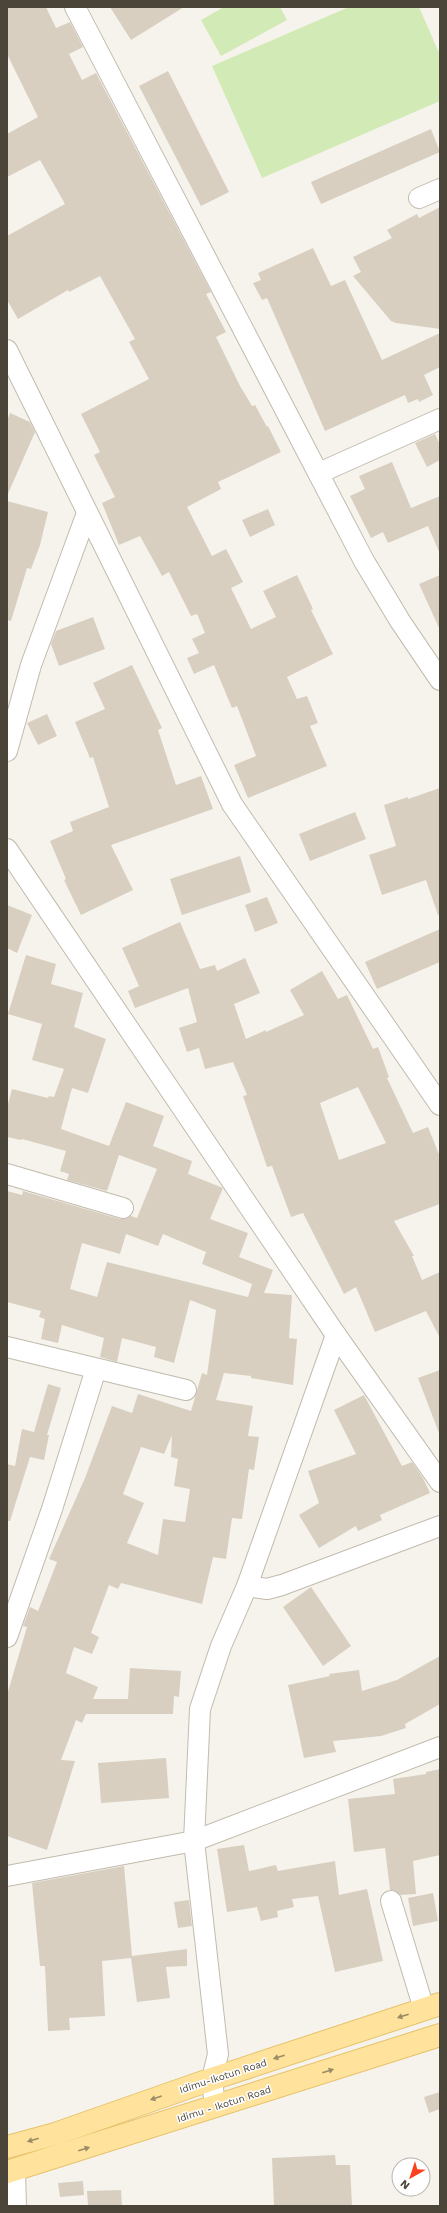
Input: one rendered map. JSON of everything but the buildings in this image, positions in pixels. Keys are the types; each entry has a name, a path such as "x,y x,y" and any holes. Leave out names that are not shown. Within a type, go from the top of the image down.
{"main road":[{"name":"Idimu-Ikotun Road","path":"7,2147 55,2134 212,2079 432,2007"},
{"name":"Idimu - Ikotun Road","path":"11,2172 440,2035"}],"street":[{"path":"75,7 368,568 400,621 437,667"},
{"path":"419,198 440,189"},
{"path":"7,350 232,804 440,1105"},
{"path":"319,473 440,419"},
{"path":"7,750 31,665 87,513"},
{"path":"7,849 336,1335 440,1482"},
{"path":"7,1174 123,1208"},
{"path":"215,2107 212,2079 218,2054 194,1841 200,1709 221,1646 247,1586 336,1335"},
{"path":"7,1347 186,1390"},
{"path":"7,1637 15,1584 52,1509 96,1369"},
{"path":"247,1586 267,1589 282,1585 440,1526"},
{"path":"7,1876 194,1841 440,1747"},
{"path":"391,1901 432,2007"},
{"path":"11,2172 16,2206"}],"green space":[{"path":"224,7 280,7 287,20 221,56 201,20"},
{"path":"349,7 419,7 440,55 440,101 262,178 212,66"}]}
